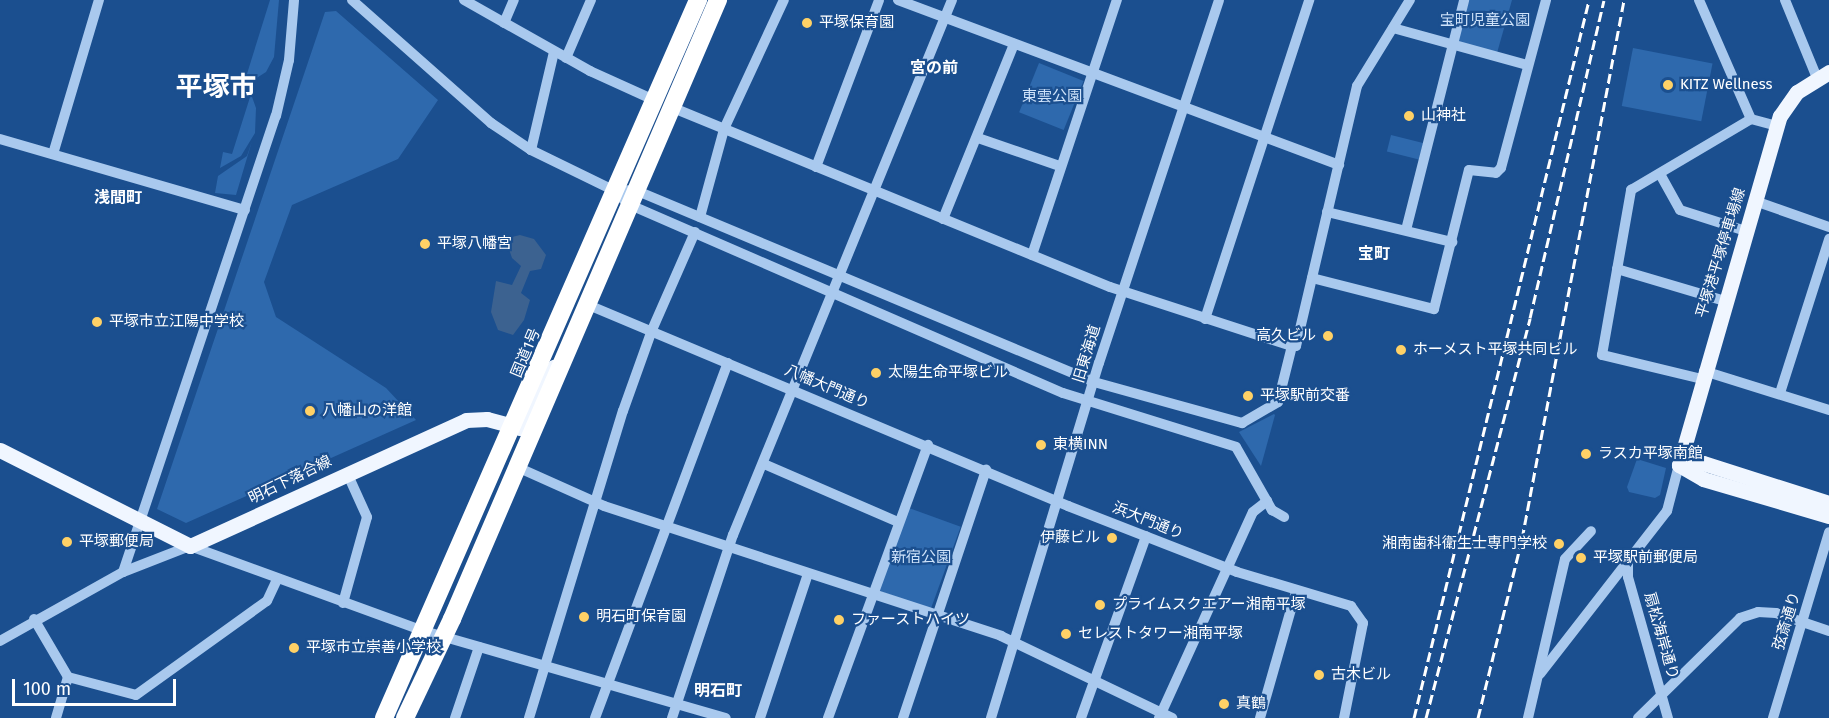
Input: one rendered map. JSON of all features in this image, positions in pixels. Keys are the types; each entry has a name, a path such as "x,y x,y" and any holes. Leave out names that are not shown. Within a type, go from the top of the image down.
{"highway":[{"name":"国道1号","path":"405,718 444,636 586,304 626,195 654,99 698,0"},
{"name":"国道1号","path":"384,718 514,427 604,215 626,195 671,107 718,0"},
{"path":"479,506 494,492 503,471 517,467"}],"main road":[{"name":"平塚港平塚停車場線","path":"1679,465 1703,375 1777,126 1785,106 1823,75"},
{"path":"514,427 524,425 541,388 566,350"},
{"name":"明石下落合線","path":"190,546 466,420 487,419 514,427"},
{"path":"0,450 190,546"},
{"path":"1679,465 1703,463 1829,503"},
{"path":"1679,465 1702,479 1829,516"}],"street":[{"path":"53,154 99,0"},
{"path":"123,572 276,116 289,60 294,0"},
{"path":"352,0 491,123 531,150 626,195 695,232 1088,402 1236,447 1267,501 1277,515 1284,517"},
{"path":"464,0 554,52 654,99"},
{"path":"504,23 514,0"},
{"path":"566,58 591,0"},
{"path":"700,217 724,129 784,0"},
{"path":"816,167 879,0"},
{"path":"898,0 1339,165"},
{"path":"672,718 729,547 876,193 952,0"},
{"path":"1032,255 1117,0"},
{"name":"旧東海道","path":"991,718 1056,500 1219,0"},
{"path":"1204,319 1266,139 1308,0"},
{"path":"671,107 876,193 1123,292 1296,346 1357,86 1410,0"},
{"path":"1406,231 1451,44 1464,0"},
{"path":"1312,278 1434,309 1469,170 1496,173 1500,168 1546,0"},
{"path":"1699,0 1751,119"},
{"path":"1785,0 1823,75"},
{"path":"1393,28 1527,65"},
{"path":"943,219 978,138 1014,44"},
{"path":"531,150 554,52"},
{"path":"1777,126 1751,119 1631,190 1602,355 1780,393 1829,410"},
{"path":"978,138 1060,166"},
{"path":"0,139 245,210"},
{"path":"1660,174 1680,210 1746,231"},
{"path":"595,182 604,197 604,215"},
{"path":"626,195 700,217 841,278 1094,382 1234,424 1247,421 1278,402 1292,346"},
{"path":"1755,201 1829,227"},
{"path":"1327,212 1452,242"},
{"path":"529,718 651,330 695,232"},
{"path":"1780,393 1829,239"},
{"path":"1617,269 1725,300"},
{"name":"八幡大門通り","path":"586,304 1056,500"},
{"path":"595,718 606,683 728,363"},
{"path":"828,718 928,445"},
{"path":"764,464 898,522"},
{"path":"1540,674 1667,511 1679,465"},
{"path":"517,467 596,502 666,527 936,615 1014,643 1164,717 1253,512 1267,501"},
{"path":"903,718 986,470"},
{"path":"343,603 367,517 347,473"},
{"name":"浜大門通り","path":"1056,500 1229,569 1296,592 1351,606 1361,617 1363,623 1344,718"},
{"path":"1528,718 1565,559 1591,531"},
{"name":"弦斎通り","path":"1773,718 1829,532"},
{"path":"1081,718 1146,536"},
{"path":"0,641 34,619 123,572 190,546 277,580 424,631 726,718"},
{"name":"扇松海岸通り","path":"1628,562 1628,577 1668,718"},
{"path":"760,718 808,574"},
{"path":"34,619 68,677 136,695 267,601 277,580"},
{"path":"1260,718 1296,592"},
{"path":"1638,718 1740,618 1758,612 1776,613 1829,631"},
{"path":"455,718 479,647"},
{"path":"56,718 68,677"}],"green space":[{"path":"270,0 279,0 274,57 266,72 255,79 246,77"},
{"name":"宝町児童公園","path":"1469,0 1512,0 1497,53 1458,42"},
{"path":"336,11 438,100 398,159 292,205 264,282 276,317 386,388 416,420 186,523 157,509 325,12"},
{"name":"KITZ Wellness","path":"1633,48 1713,63 1701,121 1622,106"},
{"name":"東雲公園","path":"1039,63 1084,81 1064,130 1019,112"},
{"path":"251,94 256,108 255,133 241,156 220,168 223,152 232,154"},
{"path":"1391,135 1423,143 1419,159 1387,151"},
{"path":"252,141 236,195 215,193 218,176 247,156"},
{"path":"1275,415 1261,466 1239,432"},
{"path":"1637,459 1666,468 1660,495 1655,498 1629,492 1627,487"},
{"name":"新宿公園","path":"909,508 961,527 931,610 879,591"}],"shaded area":[{"path":"520,235 534,239 546,255 541,269 530,271 521,293 530,300 524,320 513,335 498,330 491,312 496,281 512,285 521,266 512,258 508,246 512,237"}],"railway":[{"path":"1414,718 1589,0"},
{"path":"1426,718 1530,318 1604,0"},
{"path":"1478,718 1522,539 1624,0"}],"place":[{"name":"平塚保育園","path":"807,23"},
{"name":"KITZ Wellness","path":"1668,85"},
{"name":"山神社","path":"1409,116"},
{"name":"平塚八幡宮","path":"425,244"},
{"name":"平塚市立江陽中学校","path":"97,322"},
{"name":"高久ビル","path":"1328,336"},
{"name":"ホーメスト平塚共同ビル","path":"1401,350"},
{"name":"太陽生命平塚ビル","path":"876,373"},
{"name":"平塚駅前交番","path":"1248,396"},
{"name":"八幡山の洋館","path":"310,411"},
{"name":"東横INN","path":"1041,445"},
{"name":"ラスカ平塚南館","path":"1586,454"},
{"name":"伊藤ビル","path":"1112,538"},
{"name":"平塚郵便局","path":"67,542"},
{"name":"湘南歯科衛生士専門学校","path":"1559,544"},
{"name":"平塚駅前郵便局","path":"1581,558"},
{"name":"プライムスクエアー湘南平塚","path":"1100,605"},
{"name":"明石町保育園","path":"584,617"},
{"name":"ファーストハイツ","path":"839,620"},
{"name":"セレストタワー湘南平塚","path":"1066,634"},
{"name":"平塚市立崇善小学校","path":"294,648"},
{"name":"古木ビル","path":"1319,675"},
{"name":"真鶴","path":"1224,704"}],"district":[{"name":"宮の前","path":"934,68"},
{"name":"平塚市","path":"216,88"},
{"name":"浅間町","path":"118,198"},
{"name":"宝町","path":"1374,254"},
{"name":"明石町","path":"718,691"}]}
